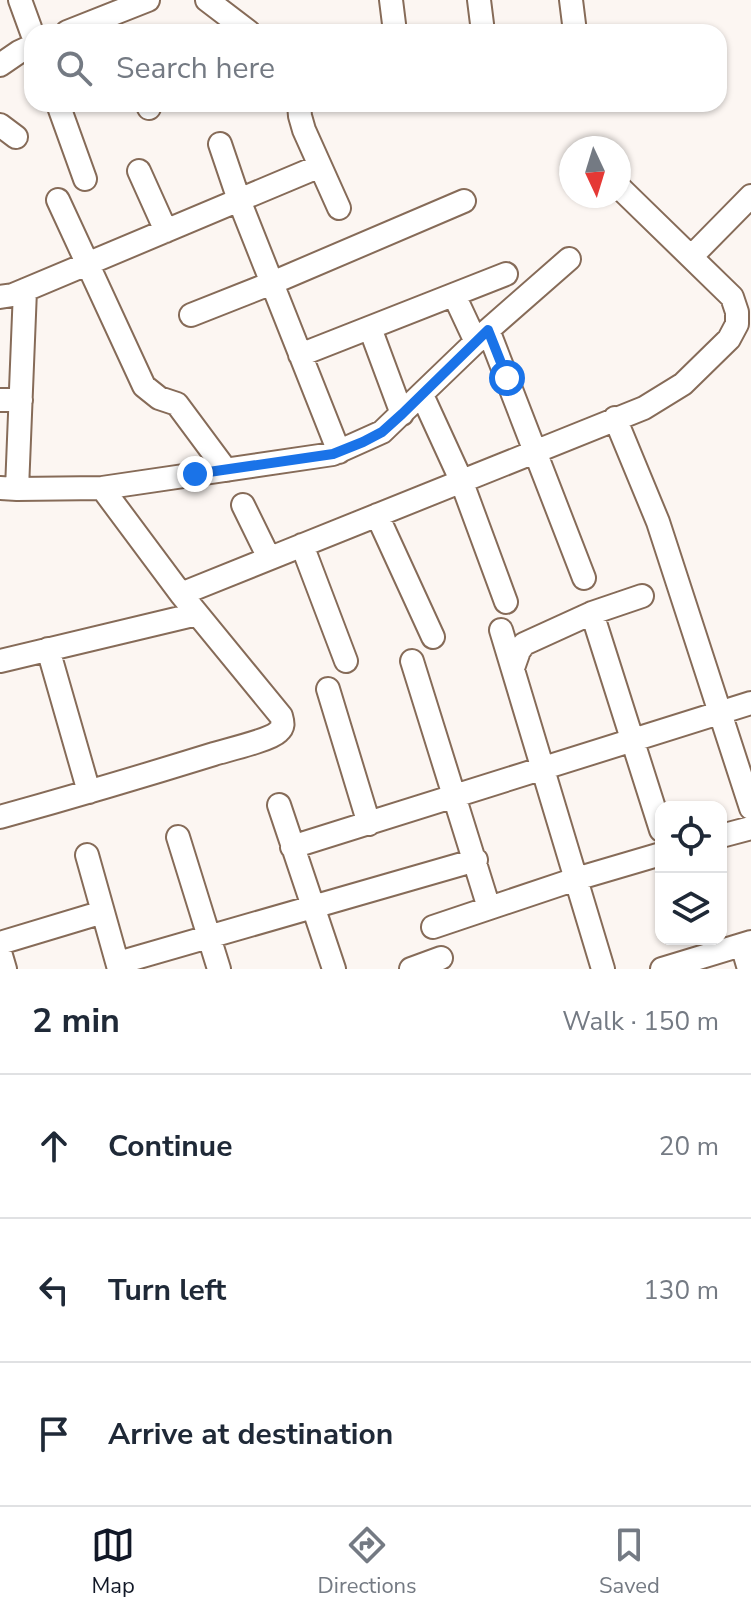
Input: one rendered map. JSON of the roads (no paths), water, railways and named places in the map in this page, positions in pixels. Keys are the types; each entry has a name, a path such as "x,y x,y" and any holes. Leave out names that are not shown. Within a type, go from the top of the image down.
{"street":[{"path":"20,0 29,24"},
{"path":"112,24 148,0"},
{"path":"207,0 225,8 241,24"},
{"path":"391,0 394,24"},
{"path":"479,0 482,24"},
{"path":"571,0 574,24"},
{"path":"0,65 24,50"},
{"path":"61,112 85,179"},
{"path":"301,112 304,130 339,208"},
{"path":"220,144 239,200 339,452"},
{"path":"0,297 13,295 320,166"},
{"path":"139,171 166,231"},
{"path":"691,257 751,196"},
{"path":"181,594 644,408 683,384 729,339 744,318 737,312 732,297 631,199"},
{"path":"58,200 144,386 159,398 177,404 226,470"},
{"path":"191,315 464,201"},
{"path":"25,290 10,400 9,489 102,488 339,452 382,432 482,336 569,259"},
{"path":"300,355 506,274"},
{"path":"454,295 482,336 535,450 584,578"},
{"path":"370,328 402,414"},
{"path":"422,395 461,480 506,602"},
{"path":"615,418 658,522 751,808"},
{"path":"0,817 240,746 282,730 281,716 181,594 102,488"},
{"path":"243,505 269,558"},
{"path":"377,515 433,637"},
{"path":"302,545 346,661"},
{"path":"513,668 524,644 592,613 642,596"},
{"path":"592,613 655,810"},
{"path":"0,661 197,614"},
{"path":"501,630 603,969"},
{"path":"48,649 89,792"},
{"path":"412,661 489,908"},
{"path":"328,689 369,824"},
{"path":"292,847 751,703"},
{"path":"279,805 334,969"},
{"path":"727,834 751,828"},
{"path":"178,837 219,969"},
{"path":"87,855 118,966 476,860"},
{"path":"433,927 655,856"},
{"path":"0,943 103,912"},
{"path":"662,969 746,944 749,969"},
{"path":"0,952 5,969"},
{"path":"411,969 441,958"}]}
